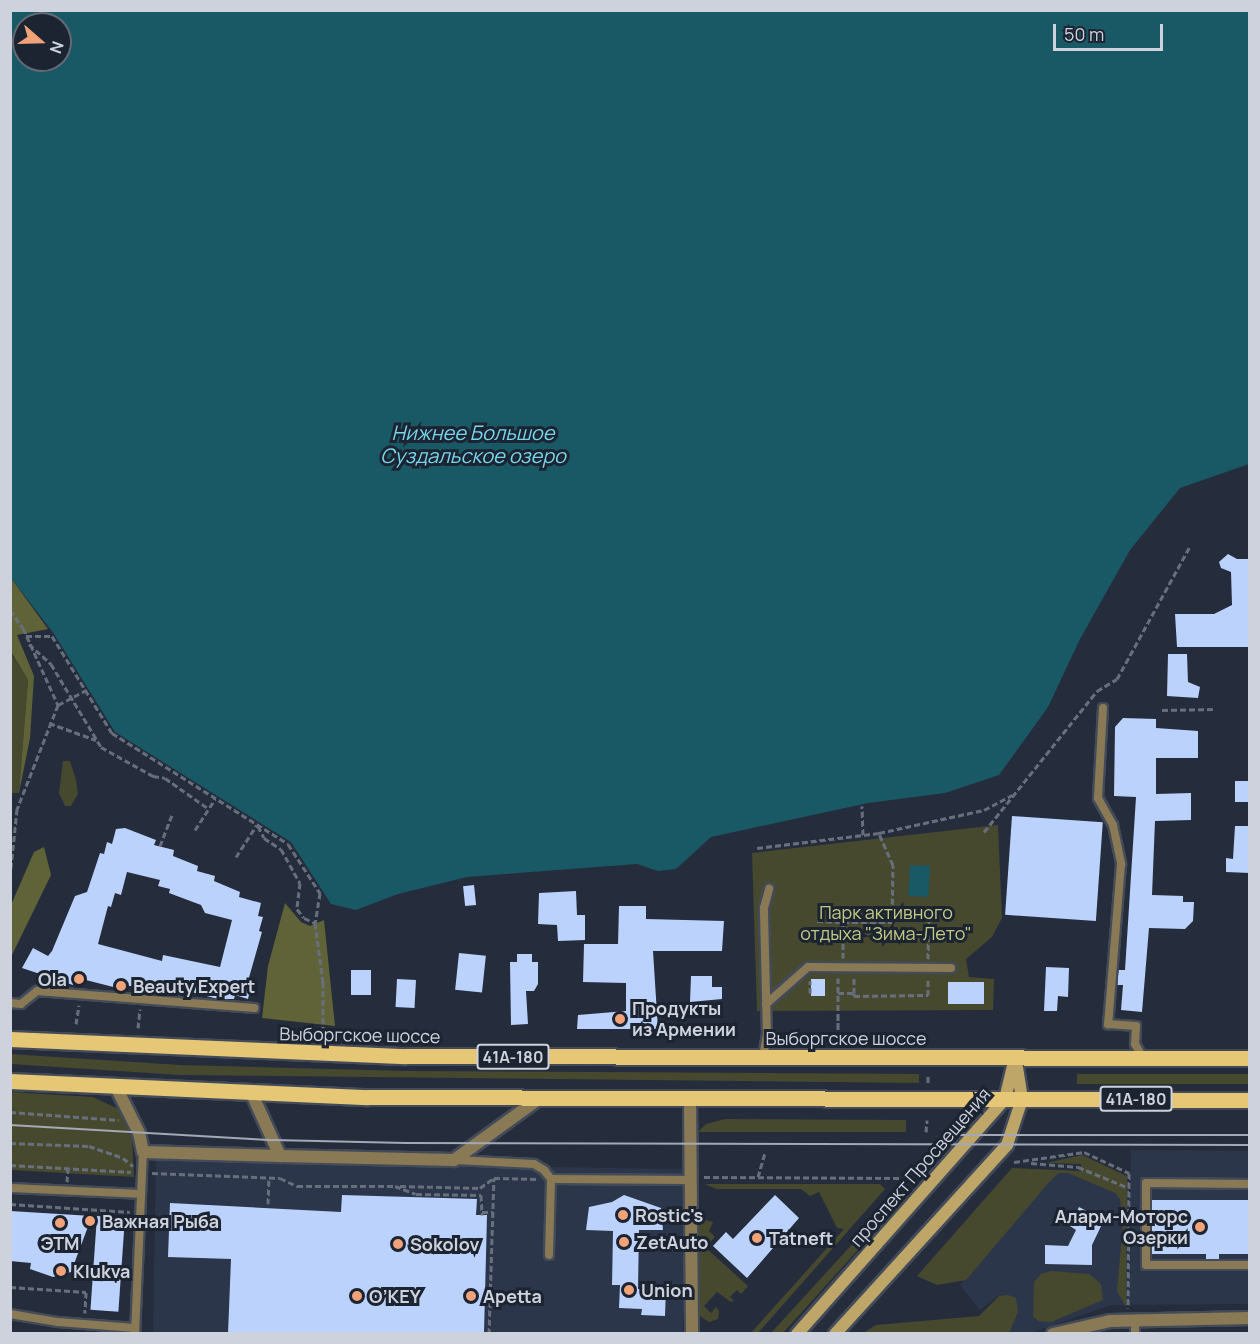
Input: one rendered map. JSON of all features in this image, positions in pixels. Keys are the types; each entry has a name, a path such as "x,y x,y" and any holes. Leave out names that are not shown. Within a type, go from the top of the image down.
{"main road":[{"name":"Выборгское шоссе","path":"10,1039 344,1055 1250,1058"},
{"name":"проспект Просвещения","path":"797,1334 1005,1099 1015,1058"},
{"name":"проспект Просвещения","path":"835,1334 1007,1145 1022,1099 1015,1058"},
{"name":"41А-180","path":"10,1081 252,1094 690,1099 1250,1100"}],"street":[{"path":"116,1087 133,1121 142,1152 280,1156 454,1160 540,1098"},
{"path":"252,1094 280,1156"},
{"path":"690,1099 692,1334"},
{"path":"1053,1334 1132,1320 1250,1318"}],"lane":[{"path":"1103,708 1098,798 1113,825 1121,864 1108,1024 1136,1026 1135,1044 1143,1058"},
{"path":"763,1057 766,1004 764,908 769,889"},
{"path":"766,1004 808,967 951,968"},
{"path":"10,1003 21,1004 36,991 254,1008"},
{"path":"479,1143 486,1161"},
{"path":"10,1314 58,1322 135,1330 142,1152"},
{"path":"454,1160 534,1164 551,1179 690,1178"},
{"path":"549,1255 551,1179"},
{"path":"1250,1184 1146,1183 1146,1265 1250,1265"},
{"path":"10,1188 141,1194"},
{"path":"1132,1320 1135,1334"}],"path":[{"path":"984,832 1096,691 1117,679 1190,546"},
{"path":"10,610 26,636 58,705"},
{"path":"26,636 52,636 112,733 288,844 320,893 315,923 323,982 323,1036"},
{"path":"28,644 51,664 96,740"},
{"path":"10,878 17,809 46,729 58,705 86,690"},
{"path":"1162,710 1216,709"},
{"path":"49,723 96,740 129,765 153,777 165,778 209,809"},
{"path":"757,848 879,833 984,810 1017,793"},
{"path":"195,830 215,799"},
{"path":"862,806 863,835"},
{"path":"160,846 172,814"},
{"path":"236,857 257,825"},
{"path":"257,825 264,838 281,849 300,883 297,909 304,918 315,923"},
{"path":"817,921 892,922 893,865 879,833"},
{"path":"838,993 854,993 854,996 928,995 929,909 893,910"},
{"path":"838,1033 843,922"},
{"path":"854,993 855,967"},
{"path":"76,1024 80,994"},
{"path":"138,1028 140,999"},
{"path":"928,1074 928,1083"},
{"path":"10,1112 133,1121"},
{"path":"926,1132 927,1120"},
{"path":"10,1143 89,1146 123,1158 141,1173"},
{"path":"1028,1163 1069,1152 1084,1152 1129,1173 1132,1320"},
{"path":"758,1177 765,1153"},
{"path":"1014,1162 1078,1167 1129,1188"},
{"path":"10,1165 269,1178 297,1186 480,1188 494,1178 551,1179"},
{"path":"268,1204 269,1178"},
{"path":"489,1334 494,1178"},
{"path":"690,1178 903,1178"},
{"path":"395,1186 416,1194 482,1195 482,1214 493,1212"},
{"path":"10,1204 130,1211 130,1222"},
{"path":"487,1227 492,1226"},
{"path":"10,1287 86,1292 85,1314 95,1315"}],"shaded area":[{"path":"1131,1150 1249,1151 1249,1304 1111,1305 1030,1333 1009,1333 1008,1301 998,1296 980,1310 960,1285 1057,1171 1068,1172 1130,1197"},
{"path":"156,1160 686,1169 683,1334 153,1334"}],"green space":[{"path":"11,578 48,629 17,635 34,676 30,738 19,793 28,680 11,652"},
{"path":"10,652 28,680 19,793 11,793"},
{"path":"63,761 70,761 76,780 78,794 71,806 65,806 59,793"},
{"name":"Парк активного отдыха \"Зима-Лето\"","path":"998,825 1002,918 992,937 966,959 969,977 994,979 993,1010 757,1011 752,853"},
{"path":"44,847 51,875 11,957 11,905 34,852"},
{"path":"285,903 301,922 310,926 324,920 335,1026 262,1018 268,966"},
{"path":"10,1054 180,1065 406,1071 919,1074 919,1083 180,1075 11,1064"},
{"path":"1077,1074 1249,1074 1249,1084 1077,1084"},
{"path":"10,1092 93,1097 116,1108 124,1116 132,1140 134,1177 11,1170"},
{"path":"725,1119 906,1120 906,1132 698,1132 706,1124"},
{"path":"1082,1155 1127,1176 1126,1307 1117,1291 1123,1224 1120,1199 1115,1193 1068,1173 1059,1173 1051,1180 966,1280 937,1285 917,1276 1012,1168 1081,1171 1081,1164 1046,1163"},
{"path":"705,1184 880,1184 885,1189 758,1333 750,1334 844,1229 837,1228 819,1192 810,1196 801,1189 716,1189"},
{"path":"878,1216 884,1221 783,1333 771,1333"},
{"path":"705,1220 713,1222 709,1231 715,1237 705,1247 748,1286 741,1294 737,1290 730,1297 734,1301 731,1302 717,1292 704,1306 711,1313 716,1307 719,1311 718,1319 709,1322 700,1316 699,1226"},
{"path":"1051,1271 1089,1274 1101,1284 1103,1300 1051,1322 1039,1321 1033,1317 1034,1282 1041,1274"},
{"path":"1008,1295 1016,1298 1018,1312 1009,1333 863,1333 876,1325 979,1316 999,1296"}],"water":[{"name":"Нижнее Большое Суздальское озеро","path":"10,11 1249,11 1249,464 1180,488 1130,550 1080,639 1048,707 999,775 945,793 868,803 711,837 676,869 658,871 637,864 467,877 398,894 356,910 331,904 291,842 115,732 54,634 11,578"},
{"path":"910,865 930,866 928,897 908,896"}],"building":[{"path":"1228,554 1237,559 1250,559 1250,647 1177,647 1175,614 1214,614 1232,605 1231,572 1221,568 1219,562"},
{"path":"1168,654 1187,654 1188,682 1200,687 1198,698 1167,696"},
{"path":"1123,718 1156,719 1156,728 1198,731 1198,758 1156,758 1156,794 1191,793 1191,820 1155,821 1152,895 1183,896 1183,902 1194,902 1193,921 1185,929 1149,928 1142,1012 1121,1010 1123,985 1117,985 1118,970 1125,970 1136,797 1114,796 1115,727"},
{"path":"1235,781 1249,781 1249,802 1235,802"},
{"path":"1012,816 1103,822 1096,921 1005,915"},
{"path":"1235,826 1250,826 1250,873 1226,872 1226,858 1233,859"},
{"path":"125,828 156,840 154,845 174,850 173,856 198,866 197,871 215,876 214,881 240,892 239,897 261,903 258,916 263,917 259,931 262,932 248,981 252,982 248,999 235,995 234,999 218,999 184,990 183,996 167,995 132,986 126,986 125,990 82,979 81,983 74,981 73,985 22,968 33,948 48,956 52,951 75,896 87,892 100,853 104,854 107,842 112,844 116,829","holes":["127,872 160,880 158,886 170,889 169,893 201,905 205,913 232,920 220,967 163,955 162,961 98,944 108,906 111,907 115,893 121,895"]},
{"path":"474,885 476,905 465,906 463,886"},
{"path":"576,891 577,915 585,915 585,940 558,941 557,925 538,924 539,893"},
{"path":"619,906 646,906 646,919 724,921 722,951 653,951 658,1029 577,1029 578,1015 626,1011 626,983 583,982 584,944 618,944"},
{"path":"459,953 486,956 482,993 455,990"},
{"path":"517,954 532,954 532,962 538,962 538,984 534,991 526,991 528,1024 511,1025 510,962 517,962"},
{"path":"1046,967 1069,968 1068,997 1058,996 1057,1011 1044,1011"},
{"path":"351,970 371,970 371,995 351,995"},
{"path":"691,976 712,976 712,987 722,987 722,999 690,1002"},
{"path":"397,979 416,980 415,1008 396,1007"},
{"path":"811,979 825,979 825,996 811,996"},
{"path":"948,982 984,982 984,1004 948,1004"},
{"name":"O’KEY","path":"342,1195 477,1199 476,1215 487,1215 484,1334 228,1334 231,1259 168,1257 170,1203 341,1212"},
{"path":"624,1195 661,1208 663,1230 639,1230 638,1289 666,1289 665,1316 641,1315 642,1309 619,1308 620,1285 612,1285 613,1231 586,1230 589,1207 612,1202"},
{"name":"Tatneft","path":"775,1195 799,1218 747,1278 713,1246 726,1232 733,1239"},
{"name":"Аларм-Моторс Озерки","path":"1152,1200 1250,1200 1250,1254 1219,1254 1219,1259 1206,1259 1206,1254 1152,1254"},
{"path":"1079,1207 1104,1220 1092,1245 1092,1265 1045,1264 1045,1245 1068,1246 1076,1230 1070,1226"},
{"path":"10,1211 92,1216 71,1272 53,1277 30,1269 31,1263 10,1261"},
{"path":"97,1216 125,1218 118,1312 90,1310"}],"tram line":[{"path":"10,1125 273,1140 405,1143 1250,1145"},
{"path":"956,1135 1250,1135"}],"place":[{"name":"Ola","path":"79,979"},
{"name":"Beauty Expert","path":"121,986"},
{"name":"Продукты из Армении","path":"620,1019"},
{"name":"Rostic's","path":"623,1215"},
{"name":"Важная Рыба","path":"90,1221"},
{"name":"ЭТМ","path":"60,1223"},
{"name":"Аларм-Моторс Озерки","path":"1200,1227"},
{"name":"Tatneft","path":"757,1238"},
{"name":"ZetAuto","path":"624,1242"},
{"name":"Sokolov","path":"398,1244"},
{"name":"Klukva","path":"61,1271"},
{"name":"Union","path":"629,1290"},
{"name":"O’KEY","path":"357,1296"},
{"name":"Apetta","path":"471,1296"}]}
